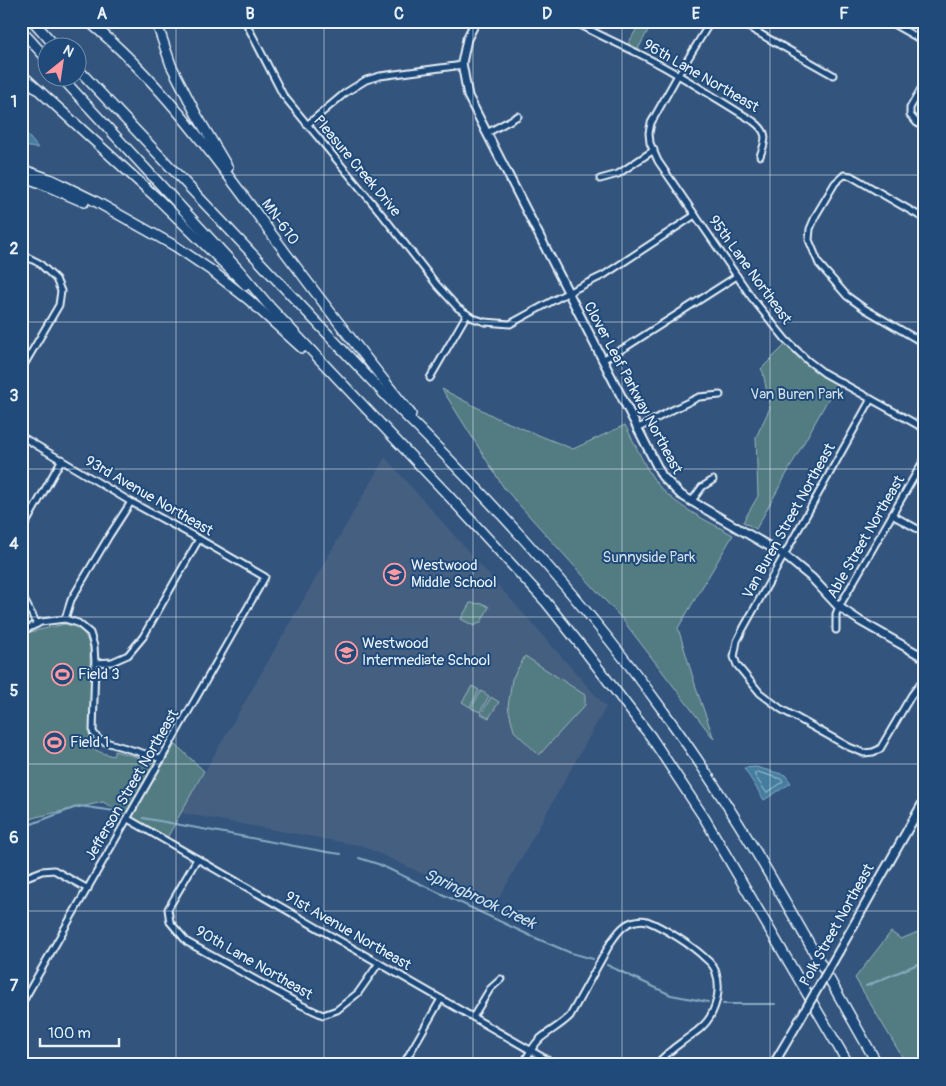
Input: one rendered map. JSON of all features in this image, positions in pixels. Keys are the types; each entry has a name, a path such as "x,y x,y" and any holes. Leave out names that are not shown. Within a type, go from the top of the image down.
{"highway":[{"path":"33,21 48,38"},
{"name":"MN-610","path":"88,21 127,57 180,114 334,317 439,448"},
{"path":"156,21 171,65 196,114 244,197"},
{"path":"21,30 38,49"},
{"path":"21,74 151,193 270,307"},
{"path":"88,80 534,550 636,672 666,713 727,805 784,900 878,1065"},
{"path":"71,88 238,269 270,307 546,602 651,737 705,819 849,1065"},
{"path":"21,169 52,180 93,200 175,246 212,271 249,300 349,390"},
{"path":"21,176 126,219"}],"street":[{"name":"Pleasure Creek Drive","path":"244,21 283,95 384,217 437,285 458,308 467,314"},
{"name":"Clover Leaf Parkway Northeast","path":"476,21 467,39 463,65 468,96 662,476 675,490 691,502 784,555 812,578 840,607 860,621 925,658"},
{"name":"96th Lane Northeast","path":"573,21 678,75 753,121 762,128 765,134 764,146 760,156"},
{"path":"600,179 618,174 654,150 650,144 649,133 655,115 711,21"},
{"path":"745,21 748,27 834,75"},
{"path":"888,21 925,42"},
{"path":"307,125 345,93 366,80 380,76 463,65"},
{"path":"925,82 910,108 910,115 925,128"},
{"path":"488,133 518,116"},
{"name":"95th Lane Northeast","path":"654,150 658,161 752,298 786,340 824,373 925,430"},
{"path":"925,219 850,176 844,175 836,183 816,215 808,240 819,264 847,296 865,310 925,344"},
{"path":"430,378 467,314 485,322 510,324 567,292 604,275 695,215"},
{"path":"21,254 40,263 56,279 61,291 59,304 21,370"},
{"path":"602,360 626,347 737,276"},
{"path":"875,308 880,318"},
{"path":"637,429 699,397 720,395"},
{"name":"Van Buren Street Northeast","path":"871,400 743,629 737,641 734,657 737,665 760,694 781,709 849,747 864,753 880,749 911,696 925,677"},
{"name":"93rd Avenue Northeast","path":"21,436 131,502 265,578"},
{"name":"Able Street Northeast","path":"836,630 836,614 925,458"},
{"path":"21,532 62,459"},
{"path":"691,502 702,487 712,480"},
{"path":"65,618 71,600 131,502"},
{"path":"892,515 925,533"},
{"path":"94,663 112,662 128,654 143,637 199,539"},
{"name":"Jefferson Street Northeast","path":"21,1005 265,578"},
{"path":"21,594 37,624"},
{"path":"21,632 41,622 65,618 78,623 90,633 94,646 93,732 99,740 162,759"},
{"name":"Polk Street Northeast","path":"773,1065 925,799"},
{"name":"91st Avenue Northeast","path":"128,819 556,1065"},
{"name":"90th Lane Northeast","path":"196,858 168,909 170,922 187,942 322,1015 337,1010 358,993 379,963"},
{"path":"21,879 42,871 54,870 88,889"},
{"path":"523,1065 539,1040 570,1016 618,932 626,924 638,920 646,921 666,931 694,948 716,971 719,984 717,998 704,1026 666,1054 656,1065"},
{"path":"473,1017 490,989 501,979"},
{"path":"403,1065 441,999"}],"shaded area":[{"path":"385,457 606,707 494,907 363,846 181,813"}],"green space":[{"path":"641,21 653,21 638,49 628,44"},
{"name":"Van Buren Park","path":"786,344 810,365 837,383 756,529 743,522 758,496 756,437 770,408 761,369"},
{"name":"Sunnyside Park","path":"442,389 499,419 573,449 625,425 641,457 659,486 675,501 694,514 733,535 678,628 714,739 622,619 504,488"},
{"path":"470,603 484,604 489,607 481,622 474,626 461,619"},
{"path":"65,624 75,627 82,632 90,648 91,746 102,753 113,756 115,751 152,761 162,767 175,744 204,771 167,838 103,802 36,817 21,824 21,637 26,633"},
{"path":"525,656 585,695 585,705 539,755 514,731 508,707 512,679"},
{"path":"472,686 479,690 470,707 462,702"},
{"path":"481,691 489,696 480,712 471,708"},
{"path":"491,697 499,702 489,718 481,714"},
{"path":"925,929 925,1065 907,1065 855,978 891,932 901,939"}],"water":[{"path":"21,127 38,148 21,146"},
{"path":"756,767 785,775 791,783 764,800 744,768"}],"waterway":[{"name":"Springbrook Creek","path":"21,828 79,806 122,812"},
{"name":"Springbrook Creek","path":"143,818 341,854"},
{"name":"Springbrook Creek","path":"359,858 378,864 531,936 571,953 593,959"},
{"name":"Springbrook Creek","path":"866,986 925,961"},
{"name":"Springbrook Creek","path":"607,965 671,995 708,1002"},
{"name":"Springbrook Creek","path":"723,1004 775,1004"}],"place":[{"name":"Westwood Middle School","path":"395,574"},
{"name":"Westwood Intermediate School","path":"346,652"},
{"name":"Field 3","path":"62,674"},
{"name":"Field 1","path":"54,742"}]}
